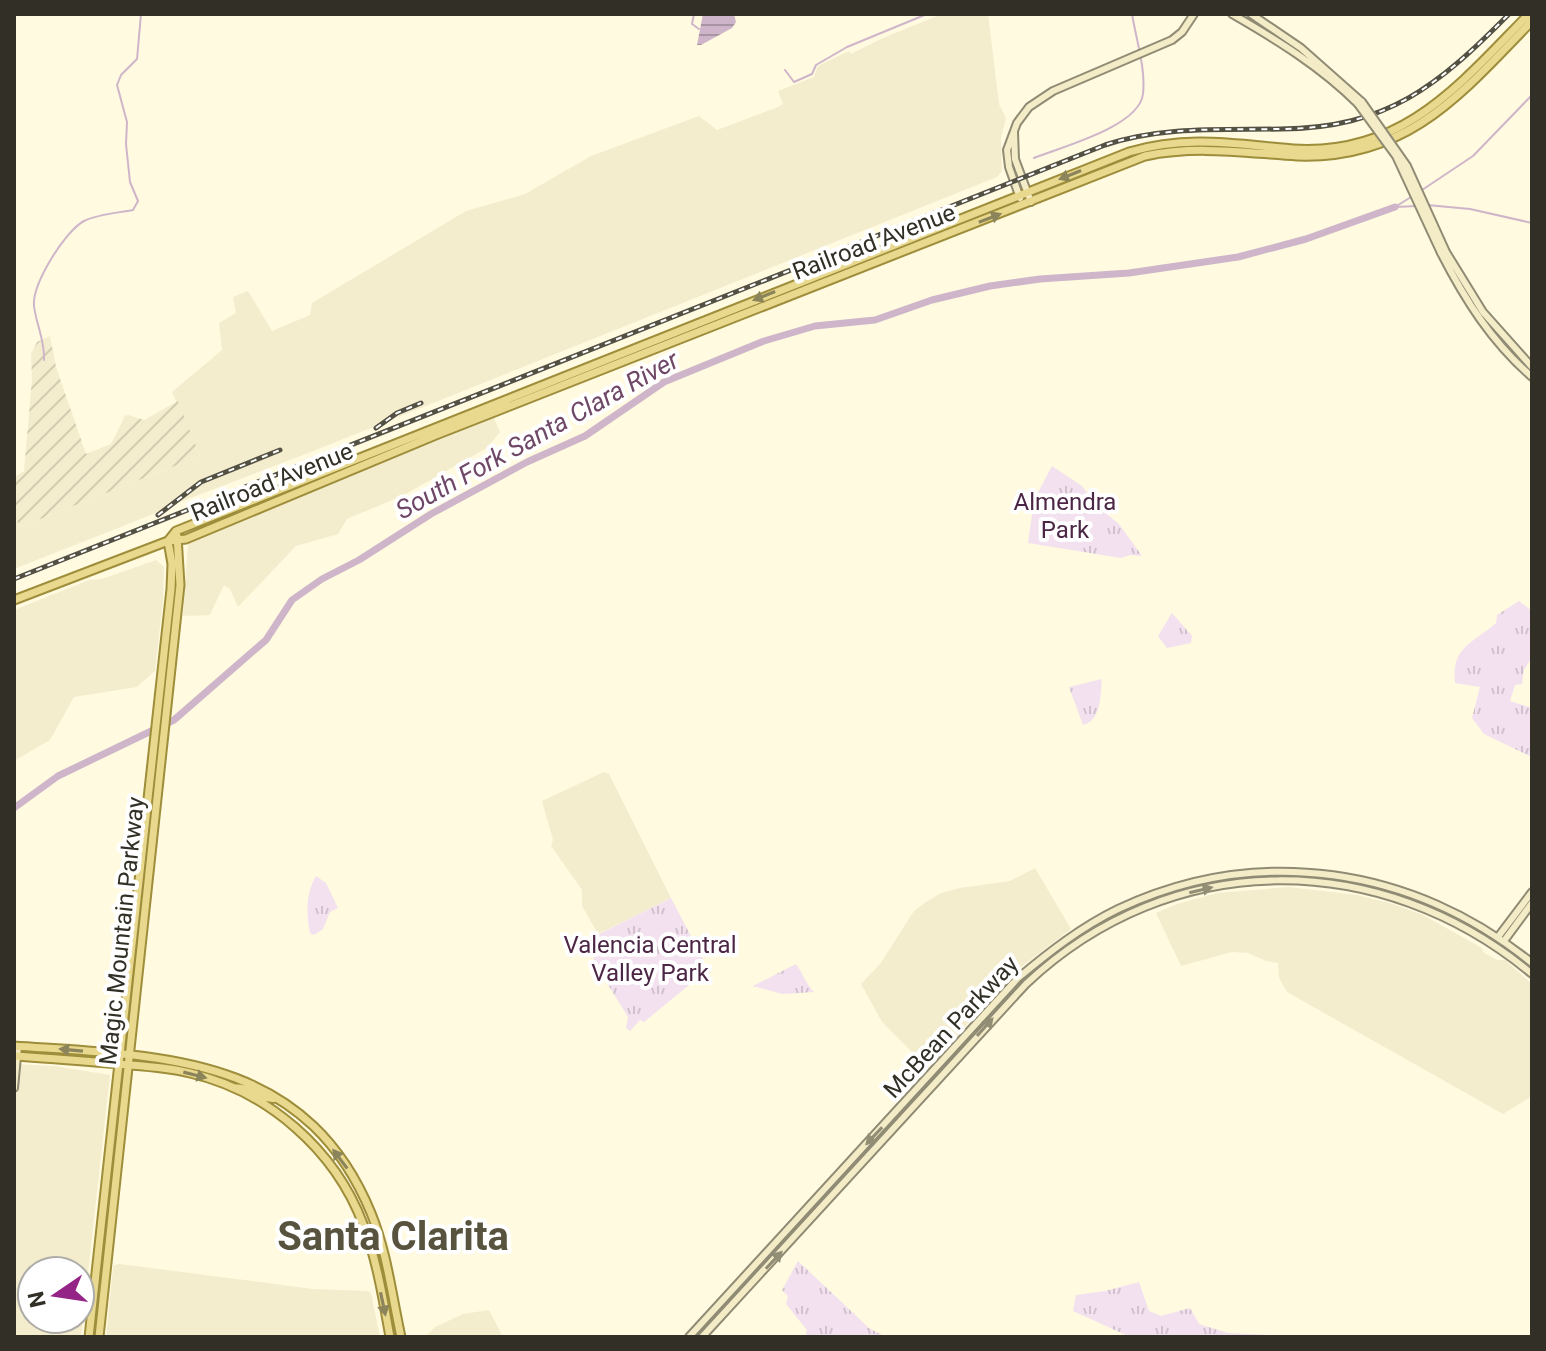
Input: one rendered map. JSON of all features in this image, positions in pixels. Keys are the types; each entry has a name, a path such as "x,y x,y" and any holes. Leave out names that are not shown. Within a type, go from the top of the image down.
{"main road":[{"path":"1027,204 1015,159 1014,132 1023,114 1042,97 1172,40 1182,32 1194,14"},
{"path":"1232,14 1292,50 1345,88"},
{"path":"1251,14 1284,35 1360,103 1396,156 1484,326 1532,377"},
{"name":"Railroad Avenue","path":"168,541 176,531 1147,147 1215,140 1317,149 1377,137 1404,126 1443,100 1529,14"},
{"name":"Railroad Avenue","path":"168,541 178,540 1131,161 1164,152 1221,149 1320,156 1368,148 1426,122 1447,106 1532,21"},
{"path":"1443,252 1483,312 1532,367"},
{"path":"522,402 527,395 550,386 556,379"},
{"name":"Magic Mountain Parkway","path":"89,1337 180,585 176,531"},
{"path":"14,600 168,541"},
{"name":"Magic Mountain Parkway","path":"125,1055 171,589 172,564 168,541"},
{"name":"McBean Parkway","path":"689,1337 1018,978 1083,928 1118,909 1198,881 1249,873 1285,871 1351,877 1422,896 1453,910 1532,963"},
{"name":"McBean Parkway","path":"702,1337 996,1016 1043,969 1099,930 1157,903 1244,882 1279,880 1324,882 1379,892 1430,909 1499,942 1532,974"},
{"path":"1499,942 1532,892"},
{"path":"1499,942 1532,903"},
{"path":"14,1088 16,1046 165,1058 215,1069 277,1098 325,1141 347,1169 375,1225 401,1337"},
{"path":"16,1056 193,1074 234,1088 270,1107 329,1163 348,1193 368,1236 390,1337"},
{"name":"Magic Mountain Parkway","path":"99,1337 122,1065"},
{"path":"234,1088 245,1087 270,1100 277,1098"},
{"path":"270,1107 278,1106 291,1115 299,1115"},
{"path":"840,1188 839,1180 856,1155"},
{"path":"827,1202 831,1182"},
{"path":"348,1193 356,1192 368,1218 375,1225"}],"shaded area":[{"path":"703,14 734,14 736,22 732,28 697,45"},
{"path":"942,14 988,14 999,104 1006,118 1001,138 1002,171 997,177 316,450 180,502 176,498 161,511 14,569 14,516 20,527 200,456 172,392 222,350 219,323 236,313 233,297 248,291 272,331 310,315 312,303 466,211 525,194 591,156 699,116 717,130 778,107 783,104 778,91 814,77 818,66"},
{"path":"50,336 56,367 86,454 111,444 125,416 144,420 178,401 200,456 20,527 14,515 14,477 24,471 32,379 31,354 37,342"},
{"path":"494,418 500,432 487,448 402,496 347,519 338,534 296,546 238,607 230,589 224,585 210,615 183,616 188,544 297,496"},
{"path":"156,560 164,567 155,671 137,687 74,697 50,740 14,761 14,610 89,580 102,579"},
{"path":"604,772 609,774 671,898 598,934 582,906 582,890 551,846 553,840 542,801"},
{"path":"1035,868 1071,929 1008,977 933,1063 926,1066 882,1022 861,984 880,964 914,911 926,902 941,893 960,888 1010,881"},
{"path":"1289,887 1357,895 1393,904 1423,915 1482,948 1483,952 1497,960 1505,960 1532,984 1532,1096 1503,1114 1287,992 1279,978 1278,963 1248,953 1232,952 1181,966 1156,913 1217,893"},
{"path":"14,1064 54,1066 110,1075 90,1255 16,1255 16,1335 81,1337 14,1337"},
{"path":"120,1264 313,1289 368,1291 380,1337 106,1337 113,1268"},
{"path":"489,1310 503,1337 425,1337 435,1327 463,1314"}],"green space":[{"name":"Almendra Park","path":"1052,466 1082,486 1098,507 1119,524 1142,556 1121,558 1028,543 1034,500"},
{"path":"1519,601 1532,611 1532,657 1524,670 1522,684 1515,685 1510,701 1532,708 1532,757 1484,734 1472,718 1480,687 1455,683 1460,653 1496,623 1497,615"},
{"path":"1172,613 1192,636 1191,643 1167,648 1158,636"},
{"path":"1102,679 1097,712 1083,725 1069,687"},
{"path":"316,876 326,883 338,908 330,912 323,929 314,935 310,933 308,903"},
{"name":"Valencia Central Valley Park","path":"671,898 704,961 700,976 644,1022 640,1020 630,1031 626,1028 628,1017 594,962 593,937"},
{"path":"796,964 814,992 783,994 753,986"},
{"path":"798,1261 869,1328 886,1337 805,1337 807,1330 786,1304 788,1296 782,1290"},
{"path":"1139,1282 1149,1311 1161,1316 1190,1308 1199,1324 1228,1333 1311,1337 1130,1337 1073,1311 1076,1295"}],"waterway":[{"path":"44,360 34,306 38,285 51,259 68,235 84,221 133,210 138,201 130,182 127,122 117,85 121,75 137,59 141,14"},
{"path":"694,14 692,24 699,29"},
{"path":"785,70 794,82 812,74 816,65 847,47 927,14"},
{"path":"1034,158 1114,126 1138,106 1143,94 1143,74 1132,14"},
{"path":"1419,192 1473,156 1532,95"},
{"path":"1395,207 1411,197"},
{"name":"South Fork Santa Clara River","path":"1427,205 1470,209 1532,223"},
{"name":"South Fork Santa Clara River","path":"1395,207 1417,206"},
{"name":"South Fork Santa Clara River","path":"14,808 58,776 174,720 266,640 292,600 322,579 359,560 431,514 527,462 585,436 664,382 764,341 815,326 875,320 932,300 990,286 1129,273 1238,257 1306,239 1395,207"}],"railway":[{"path":"14,579 1105,145 1171,132 1318,127 1381,111 1434,82 1509,14"},
{"path":"376,428 397,413 421,403"},
{"path":"158,515 201,482 280,450"}],"district":[{"name":"Santa Clarita","path":"393,1236"}]}
